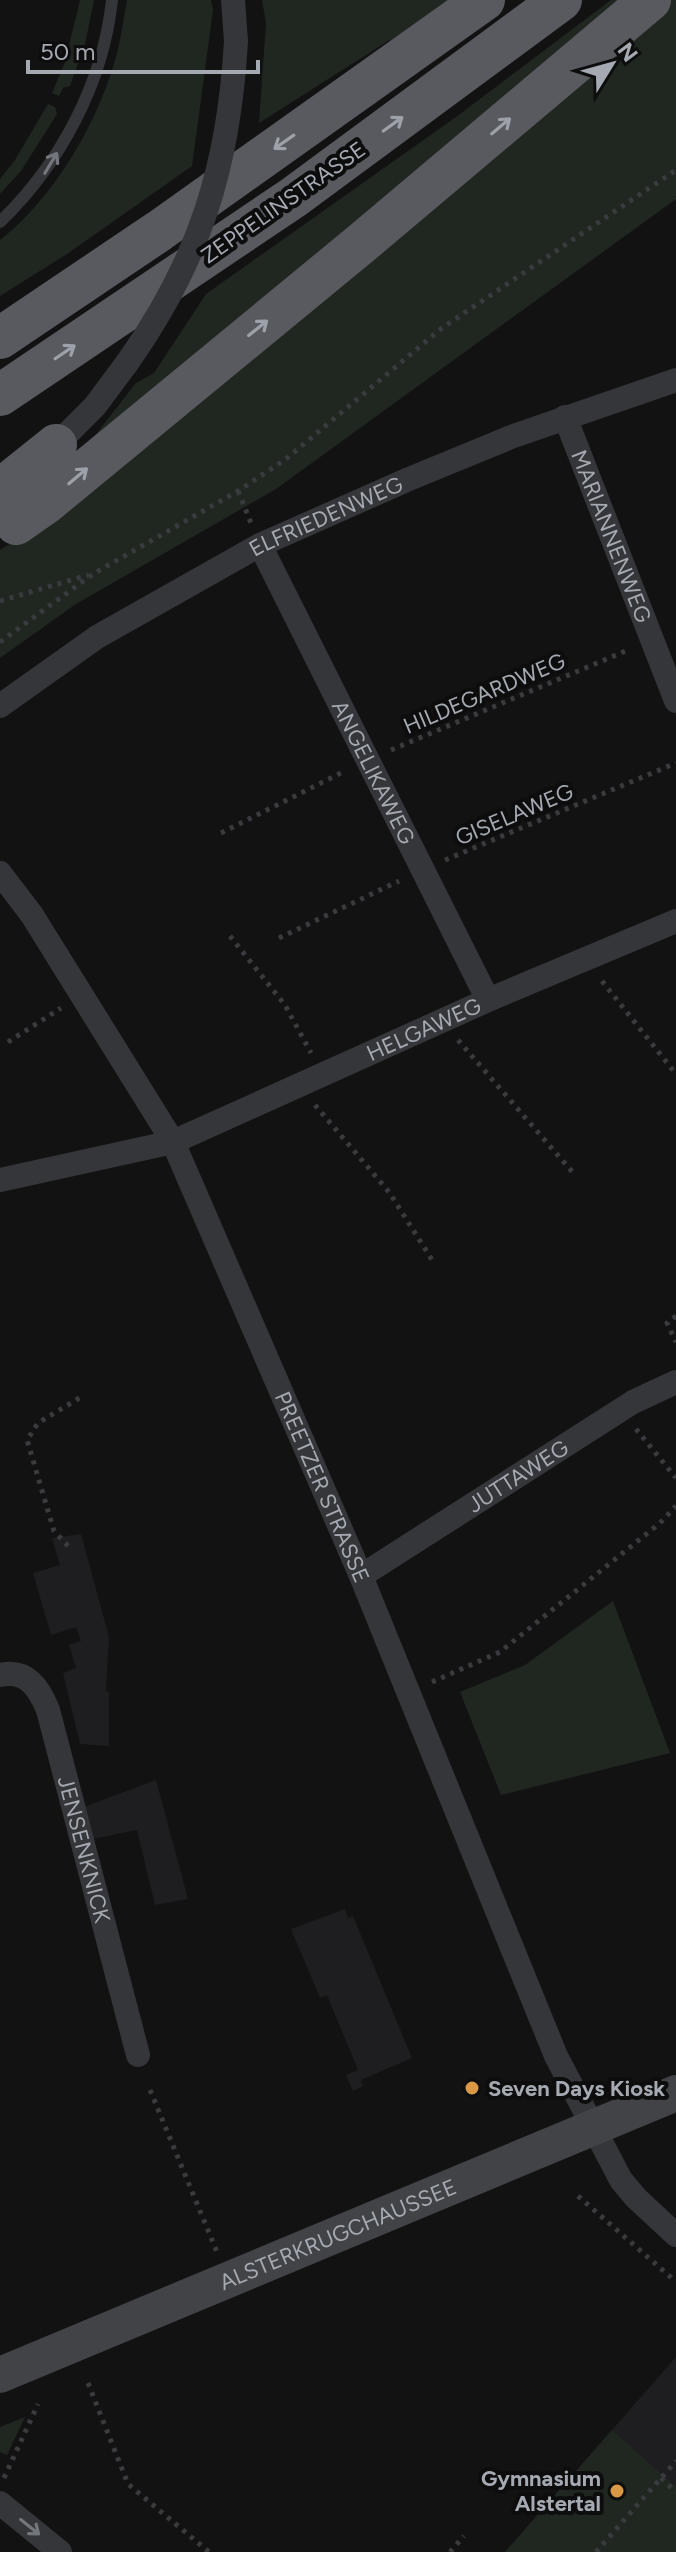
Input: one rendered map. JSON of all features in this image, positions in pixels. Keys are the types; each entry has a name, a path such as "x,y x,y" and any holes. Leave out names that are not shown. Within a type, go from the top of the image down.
{"highway":[{"path":"0,338 172,222 484,0"},
{"name":"ZEPPELINSTRASSE","path":"0,395 294,197 561,0"},
{"path":"5,516 46,503 650,0"},
{"path":"5,516 56,445"}],"main road":[{"name":"ALSTERKRUGCHAUSSEE","path":"0,2375 676,2093"}],"street":[{"path":"56,445 95,406 127,363 151,328 184,268 213,194 230,119 236,41 233,0"},
{"name":"ELFRIEDENWEG","path":"0,706 97,637 260,545 409,479 565,417 676,380"},
{"name":"MARIANNENWEG","path":"565,417 676,701"},
{"name":"ANGELIKAWEG","path":"260,545 488,1000"},
{"name":"PREETZER STRASSE","path":"0,873 32,915 173,1142 361,1576 556,2056 621,2180 676,2235"},
{"name":"HELGAWEG","path":"0,1180 173,1142 488,1000 676,921"},
{"name":"JUTTAWEG","path":"361,1576 621,1410 676,1382"},
{"name":"JENSENKNICK","path":"0,1675 22,1675 33,1683 48,1710 138,2055"},
{"path":"0,2503 60,2552"}],"lane":[{"path":"0,222 45,174 69,130 101,54 112,0"}],"path":[{"path":"0,642 93,574 238,491 286,459 442,328 676,170"},
{"path":"0,601 93,574"},
{"name":"HILDEGARDWEG","path":"221,833 367,760 652,640"},
{"name":"GISELAWEG","path":"279,938 422,870 676,763"},
{"path":"230,936 285,1005 323,1074"},
{"path":"585,959 676,1074"},
{"path":"8,1042 82,995"},
{"path":"441,1021 575,1175"},
{"path":"297,1085 389,1192 434,1263"},
{"path":"676,1316 667,1323 676,1342"},
{"path":"68,1546 54,1531 27,1440 38,1423 81,1397"},
{"path":"621,1410 676,1478"},
{"path":"409,1692 500,1652 660,1523 676,1506"},
{"path":"150,2090 228,2278"},
{"path":"578,2196 674,2280"},
{"path":"88,2383 128,2484 209,2552"},
{"path":"0,2486 38,2404"},
{"path":"596,2552 676,2461"},
{"path":"661,2478 676,2492"},
{"path":"450,2552 464,2536"}],"shaded area":[{"path":"80,0 94,0 85,44 70,86 63,88 59,96 52,93 65,62"},
{"path":"127,0 211,0 213,10 192,166 67,254 0,296 0,240 39,202 74,154 88,128 111,75"},
{"path":"262,0 453,0 412,31 388,41 259,123 266,23"},
{"path":"611,0 629,0 86,447 136,383 154,373 206,294 456,117"},
{"path":"670,0 676,0 676,199 276,489 76,604 0,658 0,550 32,530"},
{"path":"48,104 55,107 57,114 21,171 0,194 0,179"},
{"path":"81,1534 109,1637 106,1691 109,1692 109,1746 80,1744 63,1673 76,1668 69,1645 81,1641 76,1627 51,1635 33,1573 60,1565 52,1538"},
{"path":"613,1601 670,1753 501,1795 460,1692 525,1665"},
{"path":"156,1780 188,1899 155,1905 137,1830 93,1839 84,1807"},
{"path":"345,1909 348,1918 353,1916 412,2058 361,2080 363,2086 353,2091 346,2075 358,2070 327,1995 320,1998 291,1929"},
{"name":"Gymnasium Alstertal","path":"676,2357 676,2552 505,2552 612,2430"},
{"path":"25,2417 7,2455 0,2452 0,2427"},
{"name":"Gymnasium Alstertal","path":"612,2430 676,2487 676,2552 505,2552"}],"place":[{"name":"Seven Days Kiosk","path":"472,2088"},
{"name":"Gymnasium Alstertal","path":"617,2491"}]}
